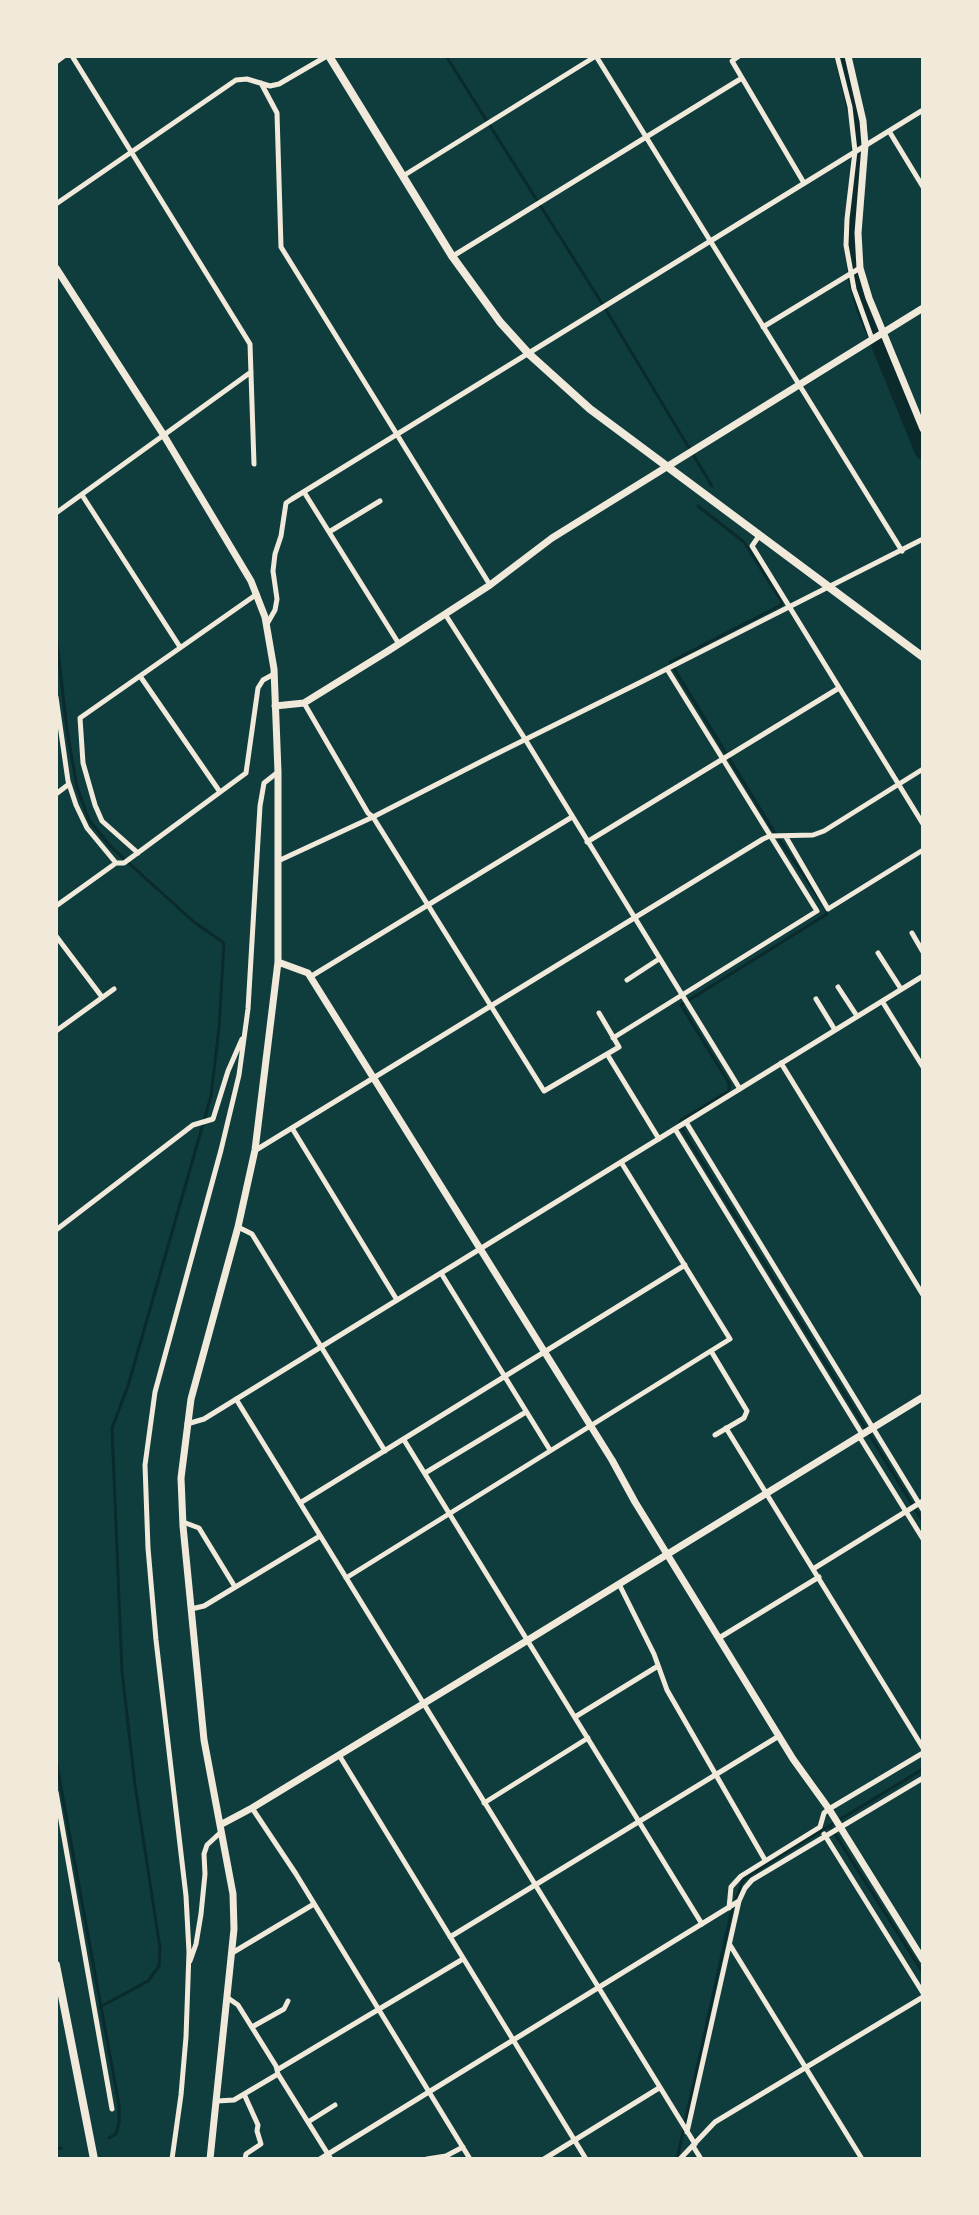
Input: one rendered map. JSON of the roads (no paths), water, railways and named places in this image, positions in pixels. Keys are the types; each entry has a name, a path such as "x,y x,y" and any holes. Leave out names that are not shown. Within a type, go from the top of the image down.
{"main road":[{"path":"328,56 452,256 500,322 529,354 590,409 923,657"},
{"path":"56,1965 94,2159"}],"street":[{"path":"56,62 64,56"},
{"path":"72,56 250,344 254,464"},
{"path":"56,204 236,80 247,79 270,86 279,84 328,56"},
{"path":"402,177 596,56 902,551"},
{"path":"739,56 732,61 804,183"},
{"path":"837,56 850,107 855,151 846,245 850,274 872,339"},
{"path":"848,56 863,121 865,145 858,233 860,268 869,298 923,429"},
{"path":"452,256 742,78"},
{"path":"261,83 277,113 281,247 490,585"},
{"path":"267,624 277,599 273,571 286,503 923,110"},
{"path":"889,131 923,187"},
{"path":"56,268 233,549 257,594 267,624 274,674 278,772 278,962 255,1150 238,1227 191,1399 181,1478 182,1521 204,1740 233,1894 232,1953 210,2159"},
{"path":"763,327 860,268"},
{"path":"275,706 304,703 490,585 552,538 923,308"},
{"path":"56,513 251,372"},
{"path":"304,492 399,644"},
{"path":"82,495 180,647"},
{"path":"329,532 380,501"},
{"path":"759,536 752,546 923,824"},
{"path":"278,861 373,817 923,539"},
{"path":"138,853 102,821 95,805 83,763 80,718 257,594"},
{"path":"445,614 740,1089"},
{"path":"613,1038 817,911 667,669"},
{"path":"57,903 116,863 124,863 246,773 258,688 263,680 274,674"},
{"path":"140,676 220,792"},
{"path":"587,842 839,688"},
{"path":"56,697 58,727 69,784 87,828 116,863"},
{"path":"304,703 368,813 544,1091 619,1047 599,1013"},
{"path":"255,1150 770,836 813,835 824,831 923,769"},
{"path":"172,2159 184,2066 189,1966 186,1896 152,1594 145,1465 155,1392 239,1075 248,1009 260,806 264,783 278,772"},
{"path":"56,794 69,784"},
{"path":"310,977 572,816"},
{"path":"786,837 828,909 923,850"},
{"path":"912,933 923,952"},
{"path":"56,936 102,997"},
{"path":"878,953 901,989"},
{"path":"627,980 659,959"},
{"path":"278,962 308,973 779,1736 831,1811 923,1960"},
{"path":"186,1424 204,1419 923,976"},
{"path":"838,987 857,1016"},
{"path":"56,1031 114,989"},
{"path":"816,999 835,1030"},
{"path":"882,1001 923,1067"},
{"path":"56,1230 193,1125 213,1119 228,1071 245,1035"},
{"path":"607,1054 659,1139"},
{"path":"781,1063 923,1295"},
{"path":"686,1122 920,1505 813,1569"},
{"path":"292,1128 397,1300"},
{"path":"675,1129 923,1539"},
{"path":"346,1578 730,1339 621,1162"},
{"path":"238,1227 252,1234 385,1451"},
{"path":"300,1503 685,1265"},
{"path":"441,1273 550,1450"},
{"path":"711,1351 747,1411 744,1418 715,1435"},
{"path":"189,1966 201,1914 204,1854 207,1845 221,1829 338,1754 923,1397"},
{"path":"236,1399 701,2159"},
{"path":"425,1473 526,1412"},
{"path":"680,2159 715,2122 923,1995 824,1832 824,1813 923,1750 726,1428"},
{"path":"404,1440 702,1924"},
{"path":"182,1521 199,1528 235,1588"},
{"path":"190,1610 204,1606 320,1536"},
{"path":"719,1638 819,1577"},
{"path":"619,1584 654,1654 667,1690 765,1860"},
{"path":"575,1717 658,1666"},
{"path":"450,1937 779,1736"},
{"path":"484,1803 588,1738"},
{"path":"338,1754 586,2159"},
{"path":"729,1907 731,1887 765,1860 839,1827 923,1778"},
{"path":"56,1792 112,2109"},
{"path":"252,1808 470,2159"},
{"path":"687,2132 738,1902 752,1880 824,1832"},
{"path":"320,2159 329,2157 512,2040 738,1902"},
{"path":"232,1953 314,1904"},
{"path":"730,1945 862,2159"},
{"path":"217,2101 234,2100 463,1959"},
{"path":"228,1998 238,2005 252,2027 329,2157"},
{"path":"252,2027 284,2009 288,2001"},
{"path":"544,2159 659,2088"},
{"path":"244,2094 258,2125 261,2144 246,2154 245,2159"},
{"path":"308,2122 335,2105"},
{"path":"427,2159 446,2156 463,2147"}],"waterway":[{"path":"446,56 603,305 712,486"},
{"path":"842,56 860,129 852,237 856,279 864,308 923,452"},
{"path":"698,506 744,542 782,602 670,662 827,914 681,1005 729,1083 729,1091 679,1124 923,1522"},
{"path":"56,634 77,787 89,820 111,847 194,922 224,943 211,1096 128,1386 112,1428 122,1671 135,1785 160,1948 159,1966 148,1981 100,2007"},
{"path":"56,1760 119,2105 116,2134 109,2138"},
{"path":"677,2159 732,1909 743,1880 923,1769"},
{"path":"830,1826 923,1973"},
{"path":"56,2149 61,2148"}]}
